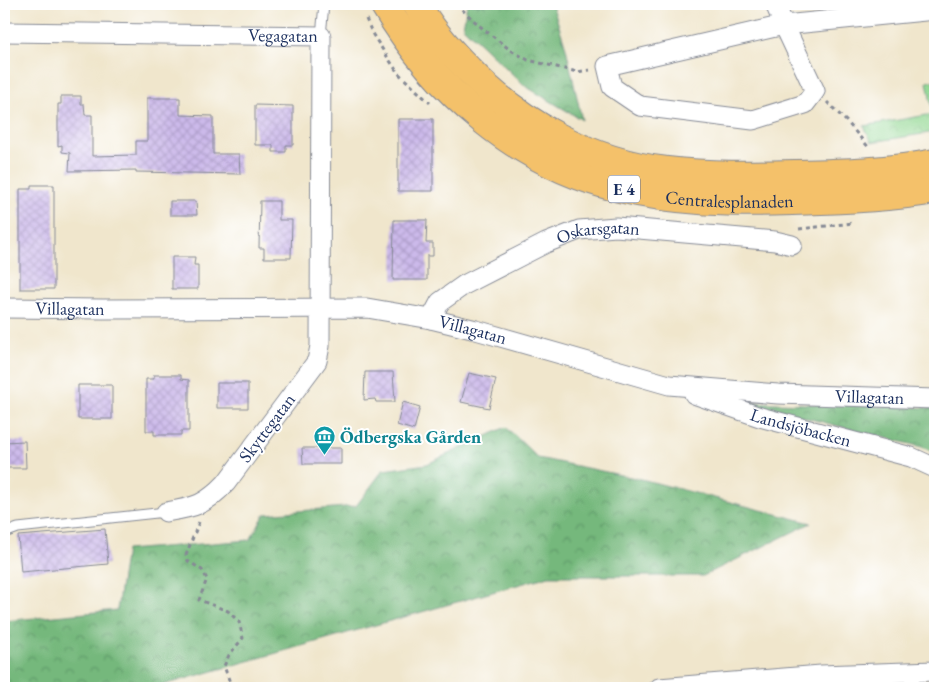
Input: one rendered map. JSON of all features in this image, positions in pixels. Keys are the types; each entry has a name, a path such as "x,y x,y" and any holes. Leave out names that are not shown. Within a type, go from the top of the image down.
{"highway":[{"name":"Centralesplanaden","path":"384,4 399,29 430,68 466,107 503,136 538,157 577,175 617,188 656,196 703,201 835,200 912,194 935,190"},
{"name":"Centralesplanaden","path":"417,4 423,16 454,54 485,87 519,113 550,132 585,149 623,162 674,172 704,175 831,173 909,168 935,163"}],"street":[{"path":"775,4 784,26 815,91 805,104 752,120 640,106 612,87 607,66 784,26 935,10"},
{"name":"Vegagatan","path":"4,32 320,36 319,308"},
{"name":"Oskarsgatan","path":"431,319 440,302 464,285 546,243 579,230 616,227 774,241 792,245"},
{"name":"Villagatan","path":"4,308 103,310 367,308 431,319 476,330 669,385 778,394 935,399"},
{"name":"Skyttegatan","path":"166,512 200,505 212,498 226,483 317,361 320,346 319,308"},
{"name":"Landsjöbacken","path":"669,385 760,417 902,455 935,468"},
{"path":"659,688 821,675 935,672"}],"lane":[{"path":"320,36 324,4"},
{"path":"4,533 18,528 166,512"}],"path":[{"path":"456,4 509,49 528,60 577,72 607,66"},
{"path":"815,91 848,123 873,154"},
{"path":"200,505 200,522 186,555 188,561 202,570 207,579 199,600 228,611 239,622 243,638 229,655 224,666 232,688"}],"green space":[{"path":"467,4 552,4 566,48 582,120 525,86 463,27"},
{"path":"935,80 935,132 872,142 864,126 933,114 927,82"},
{"path":"743,402 935,408 935,453 922,447"},
{"path":"506,427 538,458 645,480 811,523 703,576 549,576 153,688 4,688 4,621 117,610 126,550 250,540 265,514 356,506 383,470 427,464"}],"building":[{"path":"61,96 81,96 81,104 84,104 85,115 92,115 92,156 136,155 136,141 147,141 147,98 180,98 180,115 213,116 213,154 239,154 240,174 136,172 136,170 69,171 70,153 62,152 62,145 58,146 58,104 61,104"},
{"path":"255,105 293,106 293,145 286,145 286,152 273,152 273,145 255,145"},
{"path":"398,119 433,119 433,191 398,191"},
{"path":"31,185 54,185 54,289 20,289 20,189 31,189"},
{"path":"170,201 196,201 197,215 170,215"},
{"path":"260,201 279,201 279,220 292,220 291,258 264,258 264,248 259,248"},
{"path":"394,220 427,220 426,243 433,243 433,256 427,256 427,280 393,280"},
{"path":"172,257 195,257 194,265 198,265 198,289 172,289"},
{"path":"365,372 393,372 395,402 376,402 375,399 364,400"},
{"path":"469,373 496,379 489,408 461,402"},
{"path":"154,375 181,375 181,379 189,380 189,431 181,431 181,435 154,435 154,431 146,431 146,379 154,379"},
{"path":"217,383 248,383 248,408 217,408"},
{"path":"78,385 112,385 112,419 78,419"},
{"path":"403,402 420,407 414,430 397,425"},
{"path":"25,441 26,468 4,468 4,442"},
{"path":"302,448 341,448 341,464 303,464"},
{"path":"105,529 108,564 21,572 18,536"}],"place":[{"name":"Ödbergska Gården","path":"324,456"}]}
